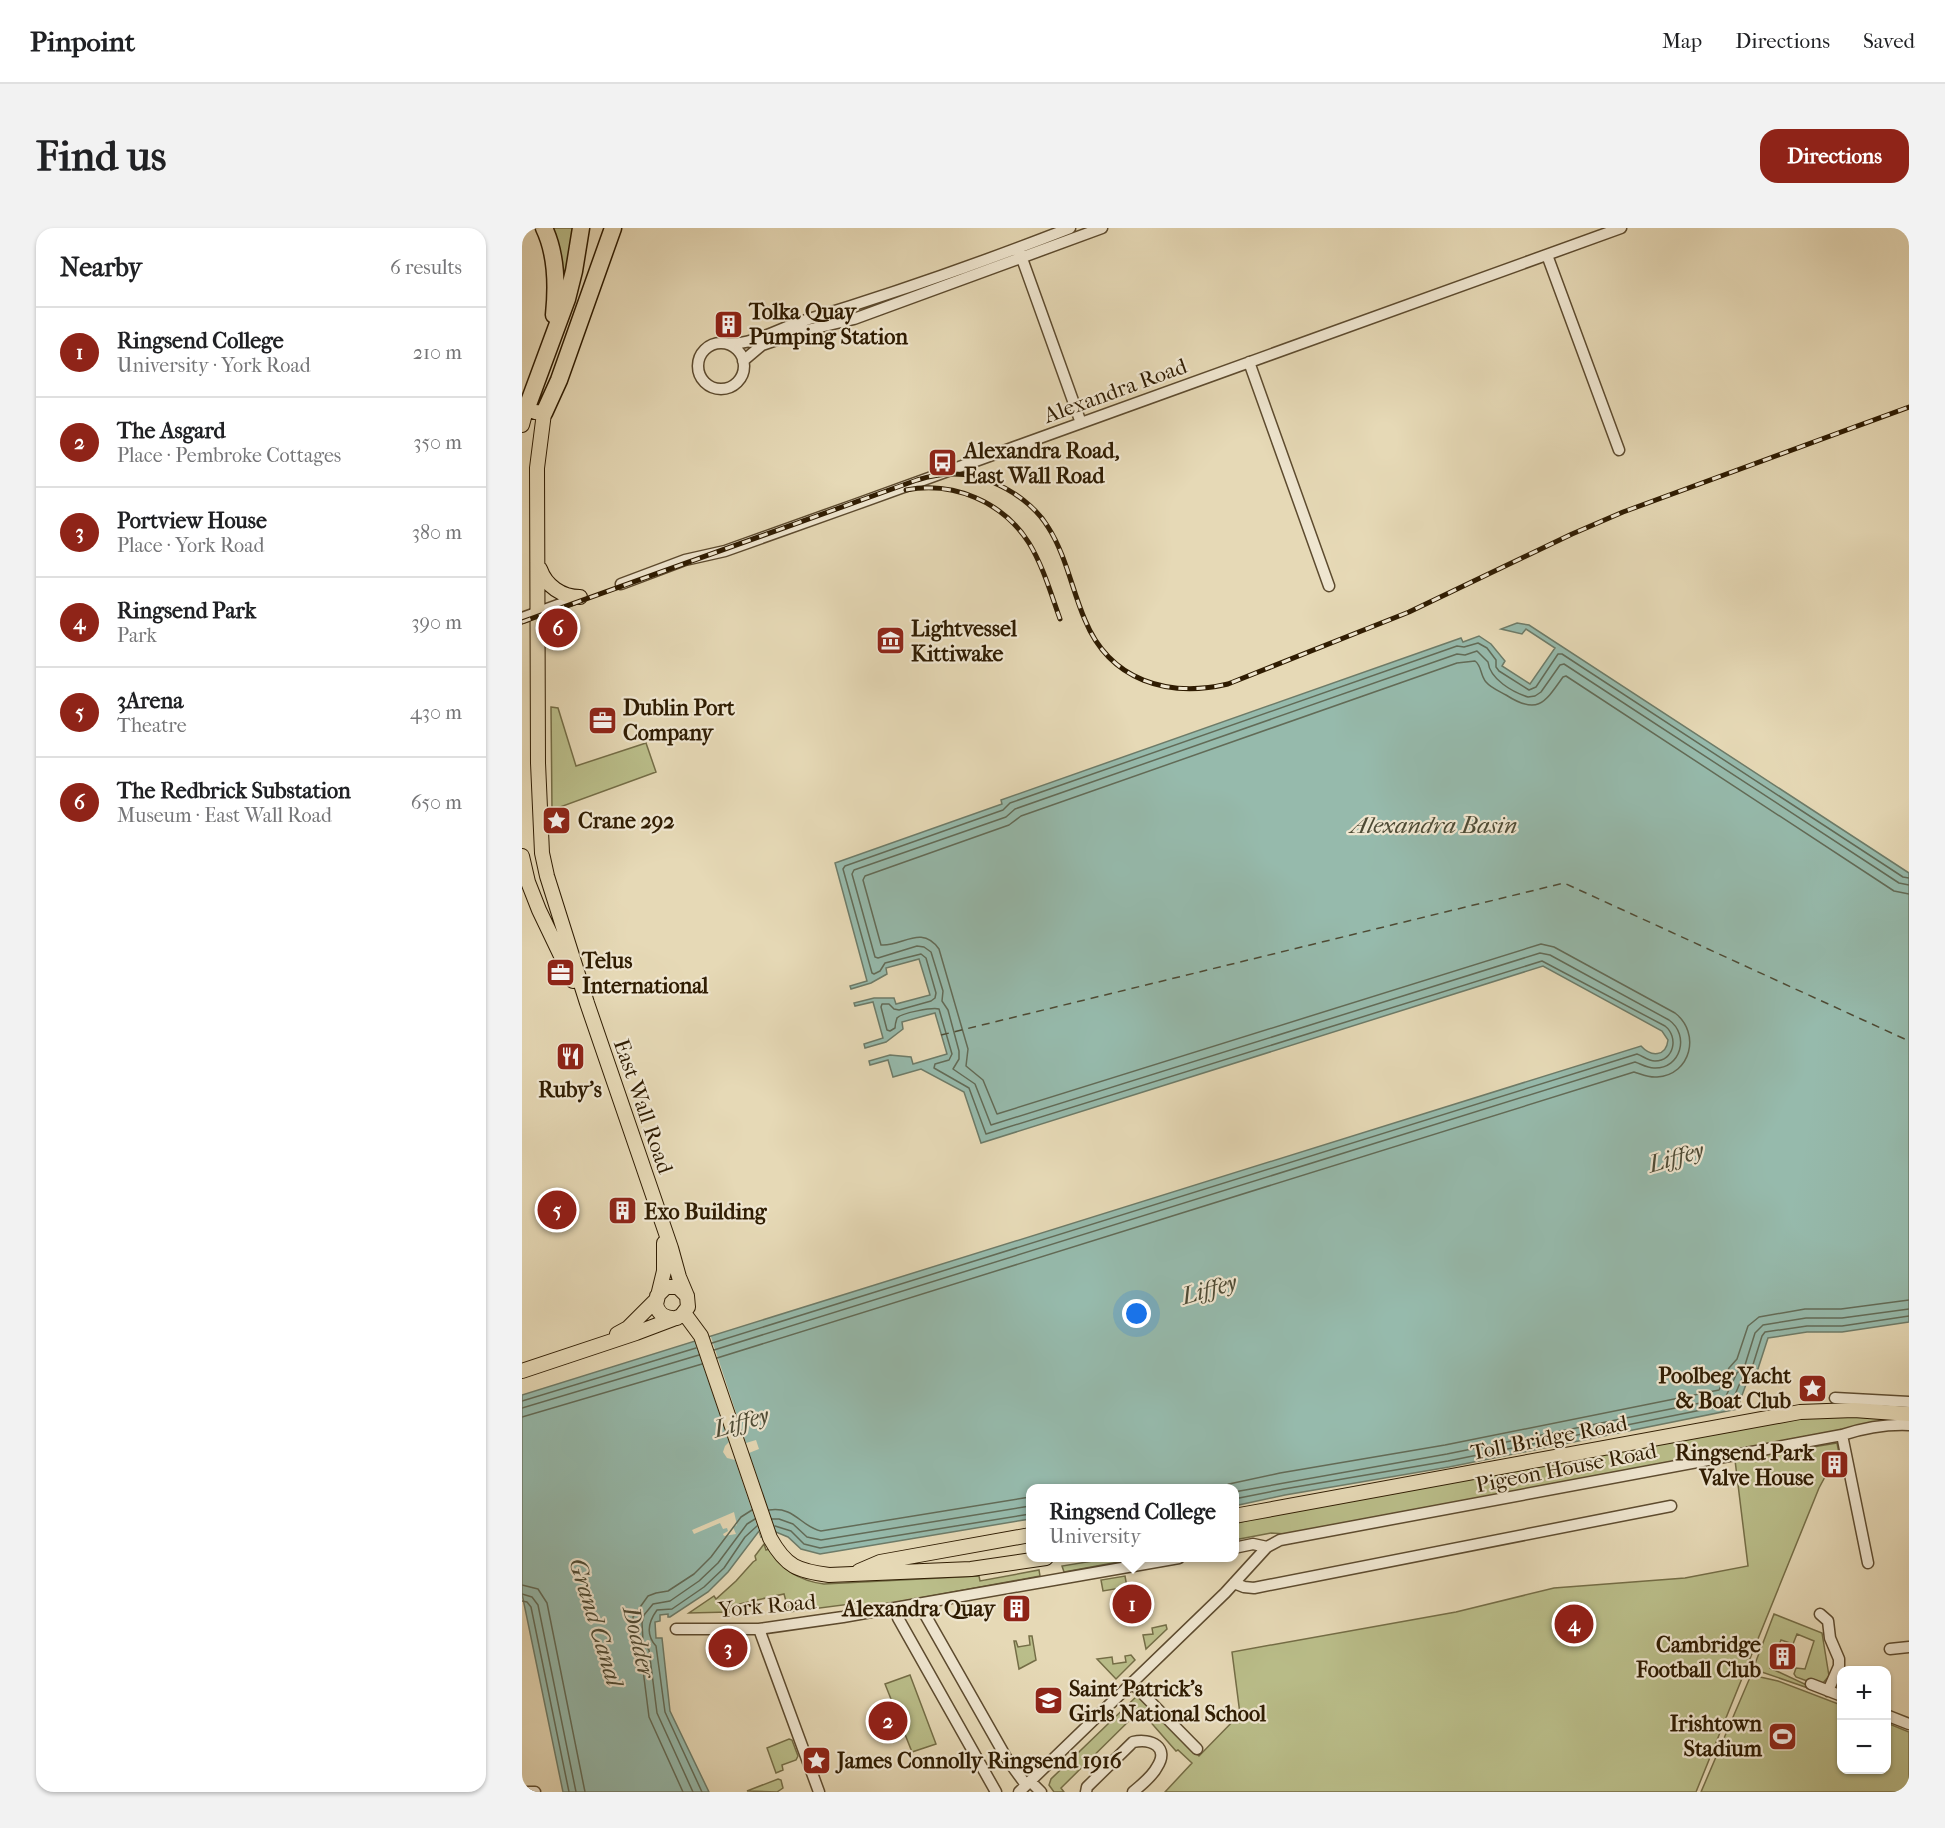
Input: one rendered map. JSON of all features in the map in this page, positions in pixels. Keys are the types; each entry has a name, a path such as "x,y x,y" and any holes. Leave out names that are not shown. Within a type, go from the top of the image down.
{"highway":[{"path":"544,228 551,249 556,289 546,357"},
{"path":"523,415 567,299 574,271 580,228"},
{"path":"595,279 603,228"},
{"path":"544,413 559,380 613,228"}],"main road":[{"path":"523,415 544,413"},
{"name":"East Wall Road","path":"544,413 537,468 538,763 542,853 546,876 587,1003 687,1296"},
{"path":"538,564 544,579 552,587 568,596 580,597"},
{"name":"East Wall Road","path":"522,856 525,883 569,975 587,1003"},
{"path":"525,883 546,876"},
{"name":"East Wall Road","path":"656,1298 665,1260 662,1223"},
{"path":"522,1371 585,1351 680,1316 688,1304 687,1296 682,1289 674,1286 666,1287 628,1328 585,1351"},
{"path":"656,1298 657,1308 662,1314 669,1318 680,1316"},
{"path":"680,1316 701,1336 770,1538 784,1559 793,1567 807,1572 829,1575 971,1569 1026,1560"},
{"name":"Toll Bridge Road","path":"1239,1515 1800,1412 1854,1410 1909,1414"},
{"path":"851,1574 880,1562 1026,1535"}],"street":[{"path":"743,361 762,345 803,331 854,319 928,291 1020,253 1070,228"},
{"path":"728,344 737,349 743,361 743,372 733,385 718,389 705,382 698,369 698,361 702,352 715,344 749,342 803,321 1102,228"},
{"name":"Alexandra Road","path":"621,584 685,560 725,551 1621,228"},
{"path":"1020,253 1081,423"},
{"path":"1547,255 1619,450"},
{"path":"1248,362 1329,586"},
{"path":"522,618 580,597"},
{"path":"1835,1398 1909,1402"},
{"name":"Pigeon House Road","path":"1267,1547 1280,1540 1864,1429 1896,1424 1909,1425"},
{"path":"1842,1435 1868,1563"},
{"path":"1234,1583 1254,1588 1671,1506"},
{"path":"1239,1547 1253,1545 1267,1547"},
{"path":"1025,1786 1234,1583 1267,1547"},
{"name":"York Road","path":"676,1629 759,1629 920,1606 1153,1562"},
{"path":"920,1606 1007,1759 1025,1786 1041,1792"},
{"path":"1820,1614 1828,1621 1830,1638 1839,1659 1839,1666 1828,1691"},
{"path":"898,1618 996,1792"},
{"path":"759,1629 819,1792"},
{"path":"1890,1649 1909,1647"},
{"path":"1131,1683 1197,1749"},
{"path":"1811,1684 1837,1694"},
{"path":"1891,1716 1908,1720"},
{"path":"1086,1792 1087,1787 1132,1742 1142,1740 1153,1742 1159,1749 1161,1759 1157,1769 1133,1792"},
{"path":"526,1792 535,1792"}],"green space":[{"path":"552,228 576,228 563,293"},
{"path":"551,707 558,708 576,766 646,743 656,772 552,810"},
{"path":"1831,1415 1888,1419 1883,1422 1286,1534 1271,1533 1239,1539 1239,1523 1270,1514 1740,1426"},
{"path":"1837,1443 1842,1469 1826,1475 1819,1488 1696,1792 1165,1792 1192,1763 1178,1750 1176,1751 1140,1710 1061,1788 1064,1792 1054,1792 1049,1785 1051,1779 1138,1695 1199,1756 1240,1714 1232,1652 1456,1612 1554,1588 1685,1578 1748,1566 1735,1460"},
{"path":"764,1544 766,1550 769,1549 785,1569 799,1577 824,1584 979,1576 980,1581 1039,1570 1040,1576 860,1609 858,1603 789,1612 784,1594 730,1606 730,1612 689,1613 714,1596 716,1599 736,1581 756,1560 755,1556"},
{"path":"1086,1562 1118,1562 1064,1572 1062,1566"},
{"path":"1125,1576 1127,1587 1103,1591 1101,1580"},
{"path":"1774,1614 1822,1633 1829,1676 1823,1683 1812,1679 1810,1682 1794,1674 1796,1668 1805,1669 1814,1641 1797,1634 1793,1644 1781,1640 1770,1668 1809,1686 1808,1688 1753,1669"},
{"path":"1166,1625 1167,1629 1146,1649 1143,1635 1153,1634 1152,1628"},
{"path":"1029,1636 1032,1636 1036,1660 1019,1669 1014,1641 1018,1647 1030,1645"},
{"path":"1131,1655 1135,1660 1116,1679 1097,1659 1112,1657 1113,1664 1126,1662 1125,1656"},
{"path":"910,1675 936,1744 912,1752 885,1684"},
{"name":"Irishtown Stadium","path":"1751,1675 1778,1681 1837,1703 1837,1774 1891,1774 1891,1725 1909,1732 1909,1792 1701,1792"},
{"path":"789,1739 792,1740 798,1756 796,1760 782,1765 783,1770 776,1773 767,1748"},
{"path":"778,1779 781,1780 783,1788 777,1792 747,1791"}],"water":[{"path":"1517,623 1529,625 1909,873 1909,1322 1842,1332 1807,1332 1768,1338 1755,1378 1748,1379 1737,1409 1449,1467 1239,1505 1239,1484 1026,1484 1026,1520 820,1554 801,1549 788,1537 776,1532 761,1537 759,1531 728,1572 708,1592 670,1617 668,1614 660,1615 660,1621 655,1622 656,1638 662,1638 670,1711 709,1792 563,1792 522,1594 522,1395 1641,1046 1649,1052 1658,1054 1664,1050 1668,1040 1662,1031 1543,966 981,1143 964,1092 921,1069 893,1077 888,1060 870,1065 869,1061 890,1055 911,1057 913,1064 947,1054 935,1013 902,1022 903,1029 886,1042 865,1048 864,1044 883,1038 873,1002 855,1006 854,1003 874,998 894,998 896,1004 930,995 919,959 886,968 887,974 871,983 851,989 850,986 867,981 835,863 1002,804 1001,800 1461,638 1463,642 1479,636 1491,644 1505,661 1502,666 1530,684 1555,648 1526,629 1522,634 1501,629"}],"pier":[{"path":"711,1337 746,1443 756,1440 759,1449 749,1453 776,1532 761,1537 735,1460 727,1458 723,1452 729,1442 695,1342"},
{"path":"734,1512 737,1525 733,1527 736,1534 724,1536 723,1534 728,1531 727,1528 723,1529 720,1523 694,1534 692,1530"}],"ferry route":[{"path":"941,1035 1564,883 1909,1041"}],"railway":[{"path":"522,622 917,480 936,475 964,474 983,478 1008,490 1024,500 1043,520 1060,549 1085,620 1096,641 1109,658 1125,671 1143,680 1163,686 1206,688 1228,684 1409,612 1623,512 1909,407"},
{"path":"906,490 924,488 959,492 976,498 1006,516 1034,552 1060,619"}],"place":[{"name":"Tolka Quay Pumping Station","path":"728,324"},
{"name":"Alexandra Road, East Wall Road","path":"943,463"},
{"name":"The Redbrick Substation","path":"558,628"},
{"name":"Lightvessel Kittiwake","path":"890,641"},
{"name":"Dublin Port Company","path":"602,720"},
{"name":"Crane 292","path":"557,820"},
{"name":"Telus International","path":"561,973"},
{"name":"Ruby's","path":"570,1057"},
{"name":"3Arena","path":"557,1210"},
{"name":"Exo Building","path":"623,1211"},
{"name":"Poolbeg Yacht & Boat Club","path":"1812,1388"},
{"name":"Ringsend Park Valve House","path":"1835,1465"},
{"name":"Ringsend College","path":"1132,1604"},
{"name":"Alexandra Quay","path":"1016,1608"},
{"name":"Ringsend Park","path":"1574,1624"},
{"name":"Portview House","path":"728,1648"},
{"name":"Cambridge Football Club","path":"1782,1657"},
{"name":"Saint Patrick's Girls National School","path":"1048,1701"},
{"name":"The Asgard","path":"888,1721"},
{"name":"Irishtown Stadium","path":"1783,1736"},
{"name":"James Connolly Ringsend 1916","path":"816,1760"}],"water label":[{"name":"Alexandra Basin","path":"1434,825"},
{"name":"Liffey","path":"1676,1157"},
{"name":"Liffey","path":"1209,1289"},
{"name":"Liffey","path":"741,1422"},
{"name":"Grand Canal","path":"596,1622"},
{"name":"Dodder","path":"639,1642"}]}
